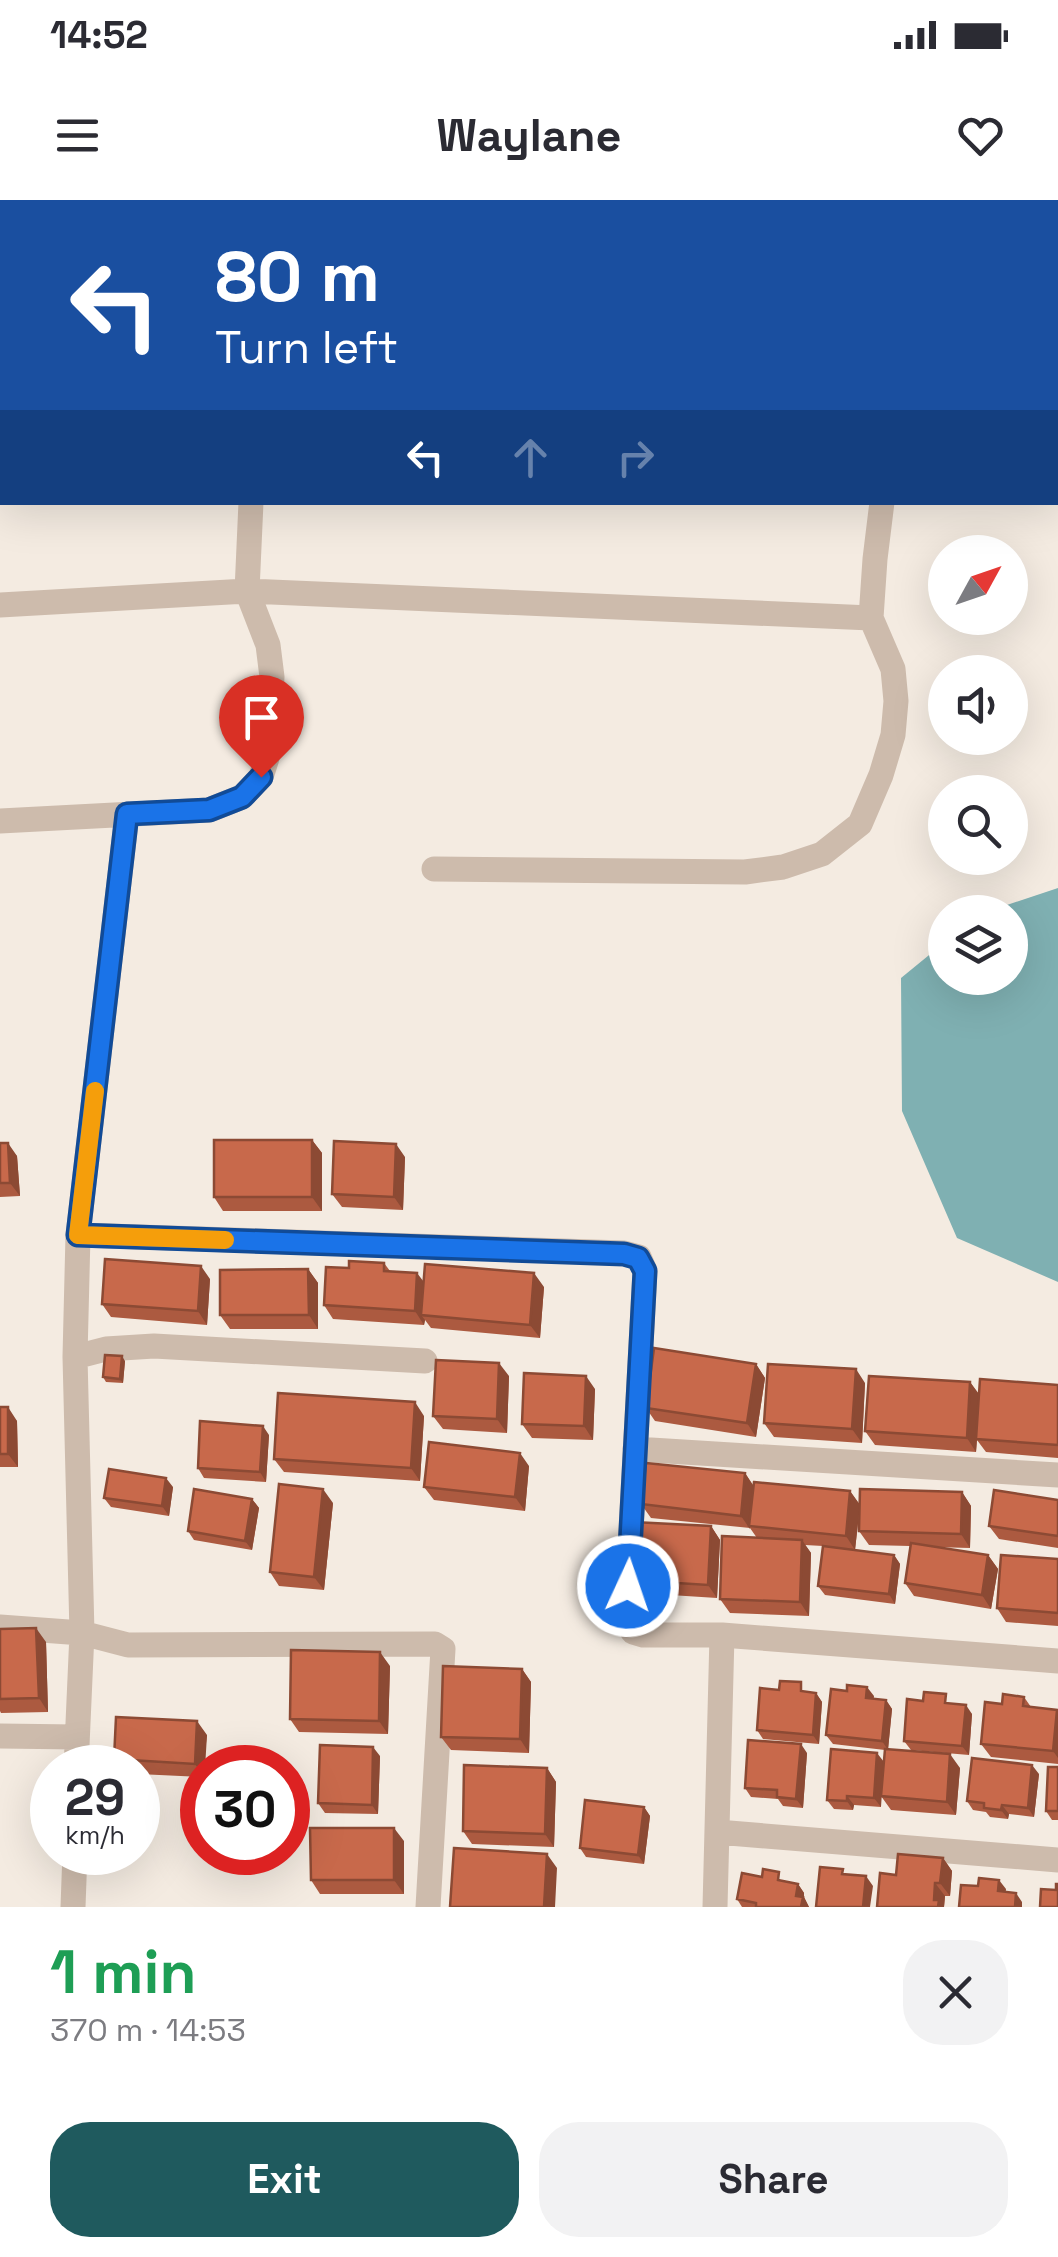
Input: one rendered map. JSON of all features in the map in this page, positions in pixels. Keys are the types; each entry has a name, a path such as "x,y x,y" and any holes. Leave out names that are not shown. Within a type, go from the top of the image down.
{"street":[{"path":"0,821 209,810 242,797 261,777 268,758 272,677 268,645 247,591 251,505"},
{"path":"434,869 745,872 783,868 822,854 860,824 893,735 896,701 893,669 871,618 882,505"},
{"path":"0,605 247,591 871,618"},
{"path":"77,1745 82,1633 76,1358 78,1235 127,814"},
{"path":"78,1235 624,1254 638,1258 645,1271 626,1620 633,1632 722,1635 1058,1661"},
{"path":"76,1358 106,1349 154,1346 425,1361"},
{"path":"635,1449 1058,1476"},
{"path":"0,1627 82,1633 128,1645 436,1644 443,1649 428,1907"},
{"path":"715,1907 722,1635"},
{"path":"0,1736 77,1737"},
{"path":"717,1832 1058,1860"},
{"path":"74,1907 75,1875"}],"water":[{"path":"1058,888 1058,1282 957,1238 902,1111 901,978 928,956 928,995 1028,995 1028,898"}],"building":[{"path":"214,1140 312,1140 312,1197 214,1197"},
{"path":"334,1141 396,1144 394,1197 332,1194"},
{"path":"0,1143 8,1143 10,1183 0,1183"},
{"path":"105,1259 201,1266 198,1311 102,1304"},
{"path":"349,1261 384,1263 384,1271 417,1273 415,1311 324,1305 326,1267 349,1268"},
{"path":"425,1264 534,1273 530,1325 421,1315"},
{"path":"308,1269 309,1315 220,1315 220,1270"},
{"path":"654,1348 756,1364 747,1423 646,1408"},
{"path":"105,1355 122,1356 120,1379 103,1377"},
{"path":"436,1360 499,1363 497,1419 433,1416"},
{"path":"768,1364 856,1369 852,1429 764,1423"},
{"path":"524,1373 586,1376 584,1426 522,1424"},
{"path":"869,1376 970,1382 967,1438 865,1431"},
{"path":"980,1379 1058,1385 1058,1445 976,1439"},
{"path":"278,1393 415,1402 411,1468 274,1459"},
{"path":"0,1407 8,1407 8,1454 0,1454"},
{"path":"200,1421 263,1426 260,1472 198,1468"},
{"path":"429,1442 520,1453 515,1497 424,1487"},
{"path":"646,1463 745,1473 741,1516 641,1504"},
{"path":"109,1469 166,1478 162,1506 104,1498"},
{"path":"754,1482 850,1491 846,1536 749,1526"},
{"path":"279,1484 323,1489 314,1577 270,1572"},
{"path":"194,1489 252,1499 245,1541 188,1531"},
{"path":"860,1489 962,1492 961,1534 859,1531"},
{"path":"994,1490 1058,1500 1058,1536 989,1526"},
{"path":"633,1522 711,1526 708,1585 630,1580"},
{"path":"722,1536 802,1540 800,1602 720,1599"},
{"path":"911,1543 988,1555 982,1595 905,1583"},
{"path":"823,1546 894,1555 889,1594 818,1586"},
{"path":"1001,1555 1058,1559 1058,1613 997,1608"},
{"path":"36,1628 39,1698 0,1699 0,1629"},
{"path":"291,1650 380,1652 379,1721 290,1719"},
{"path":"443,1666 522,1669 520,1739 441,1737"},
{"path":"780,1681 801,1682 801,1691 816,1693 813,1735 757,1730 760,1688 779,1690"},
{"path":"847,1685 867,1687 866,1698 886,1700 882,1741 826,1735 831,1689 847,1691"},
{"path":"924,1692 946,1694 945,1703 966,1705 962,1746 904,1741 907,1699 923,1701"},
{"path":"1003,1694 1024,1697 1023,1706 1057,1710 1053,1751 981,1744 985,1702 1002,1704"},
{"path":"116,1717 197,1721 196,1745 180,1745 180,1763 160,1762 160,1745 115,1745"},
{"path":"748,1740 801,1744 796,1799 777,1797 777,1790 745,1788"},
{"path":"320,1745 373,1747 372,1805 318,1803"},
{"path":"831,1749 877,1753 874,1798 847,1796 847,1801 827,1800"},
{"path":"885,1749 950,1754 947,1802 881,1796"},
{"path":"972,1758 1032,1765 1028,1808 1002,1805 1001,1810 967,1801"},
{"path":"464,1765 547,1768 545,1834 463,1831"},
{"path":"1048,1767 1058,1767 1058,1811 1046,1811"},
{"path":"585,1800 644,1807 638,1855 580,1848"},
{"path":"310,1828 394,1828 394,1880 311,1880"},
{"path":"454,1848 547,1854 544,1907 450,1907"},
{"path":"898,1854 943,1858 940,1883 935,1883 934,1900 939,1900 938,1907 877,1907 880,1873 896,1875"},
{"path":"820,1867 866,1876 863,1907 816,1907"},
{"path":"763,1869 779,1872 778,1880 798,1884 796,1896 803,1897 801,1907 756,1907 756,1903 737,1899 742,1873 762,1877"},
{"path":"979,1878 999,1880 998,1891 1016,1893 1015,1907 959,1907 961,1885 978,1886"},
{"path":"1056,1884 1058,1907 1040,1907 1041,1889 1056,1890"}],"slow traffic":[{"path":"95,1091 78,1235 225,1240"}],"route":[{"path":"261,777 242,797 209,810 127,814 78,1235 624,1254 638,1258 645,1271 628,1586"}]}
